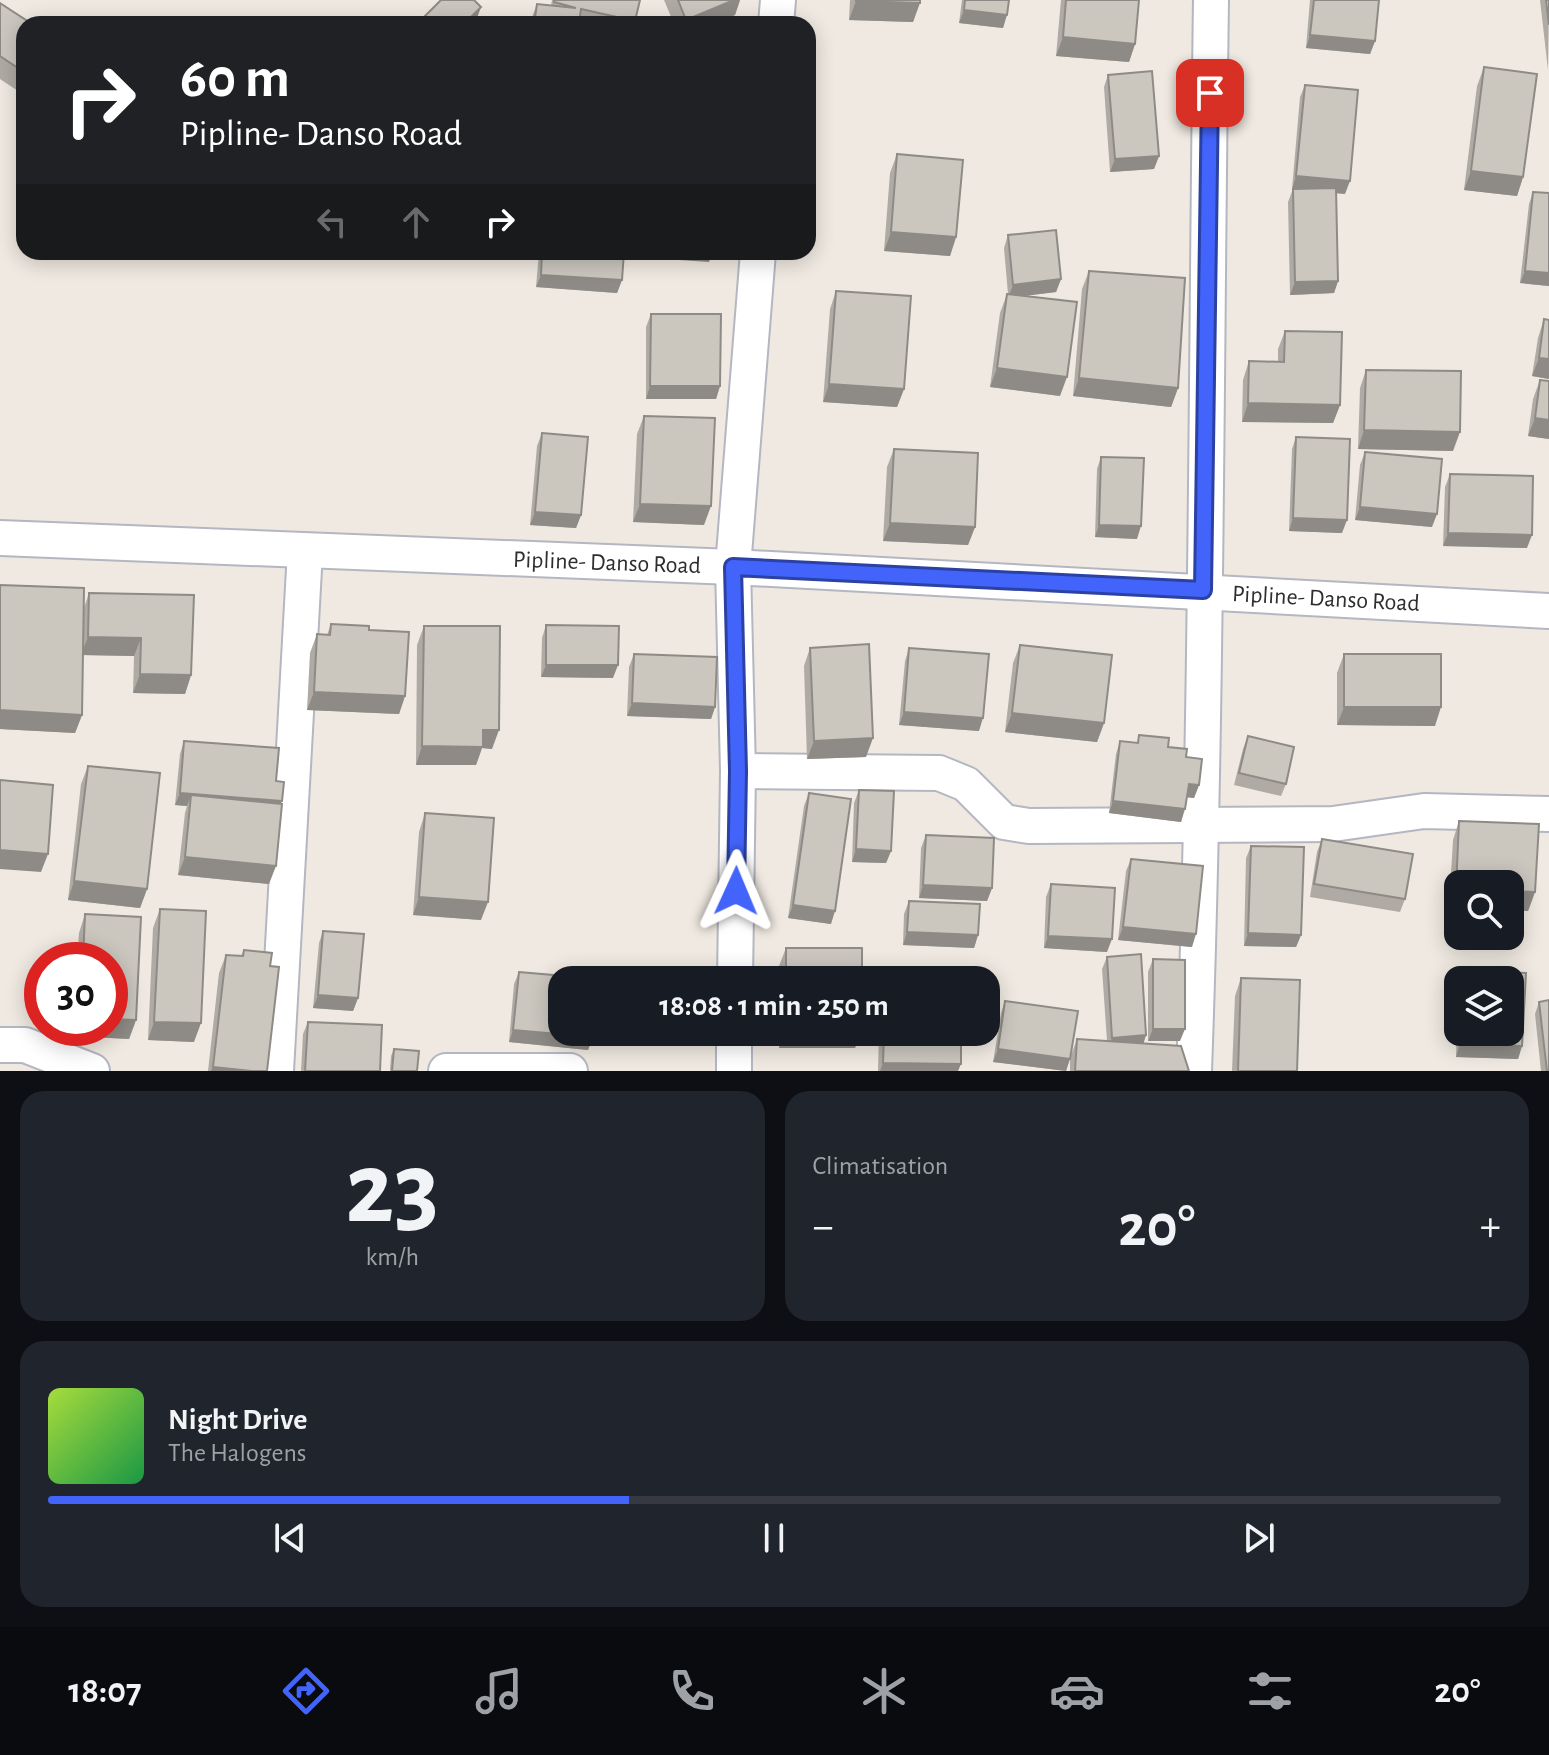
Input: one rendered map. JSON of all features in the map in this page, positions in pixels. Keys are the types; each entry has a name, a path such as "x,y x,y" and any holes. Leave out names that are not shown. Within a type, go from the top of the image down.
{"street":[{"path":"1194,1071 1203,825 1211,0"},
{"path":"735,966 738,771 733,567 757,260"},
{"name":"Pipline- Danso Road","path":"0,538 733,567 1549,611"},
{"path":"276,1071 305,551"},
{"path":"738,771 939,773 966,784 1004,822 1029,826 1333,824 1424,811 1549,814"},
{"path":"0,1045 25,1045 92,1071"},
{"path":"734,1046 734,1071"},
{"path":"446,1071 570,1071"}],"building":[{"path":"441,0 474,0 481,7 472,16 425,16"},
{"path":"640,0 636,16 612,16 581,9 580,16 535,16 537,4 576,8 554,2"},
{"path":"678,0 734,0 696,16 684,16"},
{"path":"920,0 920,3 856,1"},
{"path":"965,0 1009,0 1007,15 964,10"},
{"path":"1066,0 1139,0 1135,44 1063,37"},
{"path":"1314,0 1379,0 1375,41 1310,35"},
{"path":"0,3 20,16 16,16 16,67 0,56"},
{"path":"1484,67 1537,74 1523,177 1471,171"},
{"path":"1152,71 1159,156 1115,159 1108,75"},
{"path":"1305,85 1358,90 1350,181 1296,176"},
{"path":"897,154 963,160 956,237 891,232"},
{"path":"1336,188 1338,281 1295,282 1293,189"},
{"path":"1533,192 1549,193 1549,273 1525,271"},
{"path":"1056,230 1061,279 1013,285 1008,235"},
{"path":"542,260 623,260 622,280 541,275"},
{"path":"1089,271 1185,278 1178,388 1079,378"},
{"path":"836,291 911,296 904,389 829,384"},
{"path":"1007,294 1077,302 1067,377 997,368"},
{"path":"651,314 721,314 720,386 650,386"},
{"path":"1544,319 1549,320 1549,359 1539,358"},
{"path":"1285,331 1342,332 1340,405 1248,403 1249,361 1284,362"},
{"path":"1366,370 1461,371 1460,432 1364,430"},
{"path":"1540,380 1549,381 1549,420 1535,418"},
{"path":"644,416 715,418 711,506 640,504"},
{"path":"542,433 588,437 581,515 535,512"},
{"path":"1296,437 1350,439 1347,520 1293,518"},
{"path":"894,449 978,453 975,527 890,523"},
{"path":"1365,452 1442,459 1437,514 1360,507"},
{"path":"1101,457 1144,458 1141,526 1099,525"},
{"path":"1450,474 1533,476 1532,535 1448,533"},
{"path":"0,585 84,588 82,715 0,710"},
{"path":"89,593 194,595 191,675 140,674 141,638 88,637"},
{"path":"331,624 409,632 405,696 314,692 317,634 330,635"},
{"path":"546,625 619,626 618,665 546,665"},
{"path":"424,626 500,626 499,730 483,730 483,747 422,746"},
{"path":"869,644 873,738 814,741 810,648"},
{"path":"1020,645 1112,655 1104,723 1012,713"},
{"path":"909,648 989,654 983,718 904,712"},
{"path":"634,654 717,657 715,707 632,703"},
{"path":"1344,654 1441,654 1441,707 1344,707"},
{"path":"1139,735 1169,738 1168,747 1187,749 1186,757 1202,759 1199,785 1189,784 1185,809 1113,801 1120,741 1138,743"},
{"path":"1248,736 1294,747 1286,784 1239,773"},
{"path":"184,741 279,748 276,781 284,782 282,801 180,793"},
{"path":"88,766 160,773 147,889 74,881"},
{"path":"0,780 53,785 48,854 0,850"},
{"path":"859,790 894,791 891,851 856,849"},
{"path":"809,793 851,799 835,911 793,905"},
{"path":"191,795 282,804 276,866 185,857"},
{"path":"425,813 494,818 488,902 419,897"},
{"path":"1459,821 1539,824 1535,892 1524,892 1524,870 1457,870"},
{"path":"926,835 994,838 992,888 923,885"},
{"path":"1322,839 1413,854 1405,899 1314,884"},
{"path":"1251,846 1304,847 1301,935 1248,933"},
{"path":"1131,859 1203,866 1196,934 1123,927"},
{"path":"1051,884 1115,888 1112,939 1048,936"},
{"path":"909,901 980,904 978,935 907,932"},
{"path":"160,909 206,911 201,1023 154,1022"},
{"path":"85,914 141,917 136,1020 128,1020 128,942 84,942"},
{"path":"323,931 364,934 358,998 318,995"},
{"path":"786,948 862,948 862,966 786,966"},
{"path":"244,950 272,953 270,966 279,967 267,1071 213,1067 226,955 243,956"},
{"path":"1141,954 1146,1035 1112,1038 1107,957"},
{"path":"1153,959 1185,960 1185,1029 1153,1029"},
{"path":"519,972 548,975 548,1033 513,1030"},
{"path":"1241,978 1300,980 1297,1071 1238,1071"},
{"path":"1549,1000 1549,1071 1547,1071 1539,1002"},
{"path":"1005,1001 1078,1011 1070,1059 998,1049"},
{"path":"308,1022 382,1025 380,1071 305,1071"},
{"path":"1077,1039 1181,1046 1189,1071 1075,1071"},
{"path":"884,1046 961,1046 961,1064 883,1063"},
{"path":"394,1049 419,1051 417,1071 392,1071"}],"route":[{"path":"736,891 738,771 733,567 1203,590 1210,93"}]}
